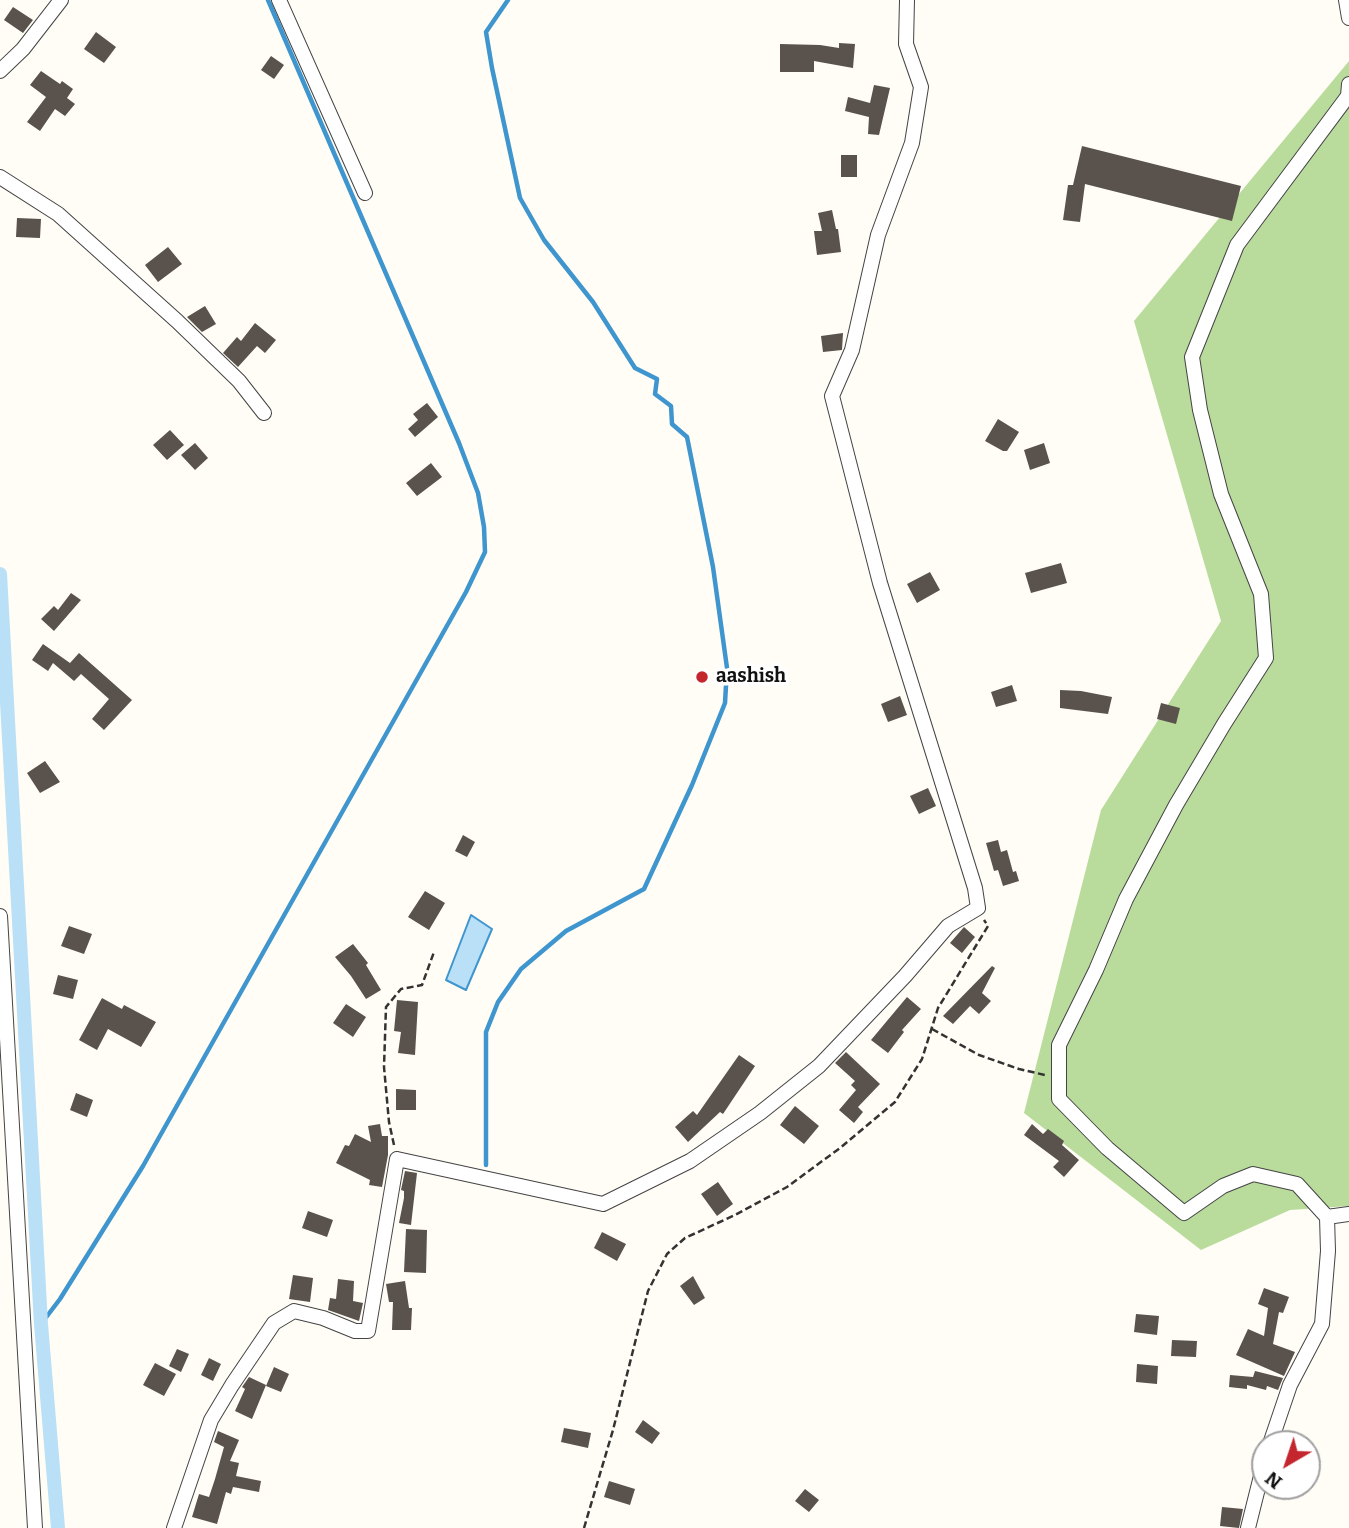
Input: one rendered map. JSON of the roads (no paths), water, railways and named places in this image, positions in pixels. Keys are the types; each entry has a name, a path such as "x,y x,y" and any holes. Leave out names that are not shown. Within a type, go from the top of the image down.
{"street":[{"path":"0,71 23,49 61,0"},
{"path":"279,0 365,192"},
{"path":"174,1528 211,1420 274,1323 294,1311 323,1318 355,1331 368,1331 397,1159 603,1204 690,1161 760,1113 819,1066 905,976 948,926 978,908 975,888 880,583 832,396 852,351 878,235 912,143 921,87 906,44 907,0"},
{"path":"1346,0 1349,18"},
{"path":"1275,1430 1290,1385 1322,1324 1328,1251 1327,1217 1297,1184 1253,1174 1223,1186 1184,1213 1107,1148 1059,1099 1059,1045 1096,970 1126,900 1183,793 1266,659 1261,594 1221,494 1200,410 1192,358 1237,245 1348,96 1349,84"},
{"path":"0,177 58,214 78,231 239,381 264,413"},
{"path":"0,916 35,1528"},
{"path":"1327,1217 1349,1214"},
{"path":"1248,1528 1255,1500"}],"water":[{"path":"471,915 492,929 466,990 446,980"}],"waterway":[{"path":"41,1324 60,1299 143,1166 466,592 485,552 478,493 459,443 268,0"},
{"path":"486,1165 486,1032 498,1002 521,969 566,931 644,889 692,785 725,703 727,668 713,567 687,437 672,424 671,406 655,394 657,379 635,368 593,302 544,240 520,198 486,32 508,0"},
{"path":"0,574 41,1324 58,1528"}],"place":[{"name":"aashish","path":"702,677"}]}
